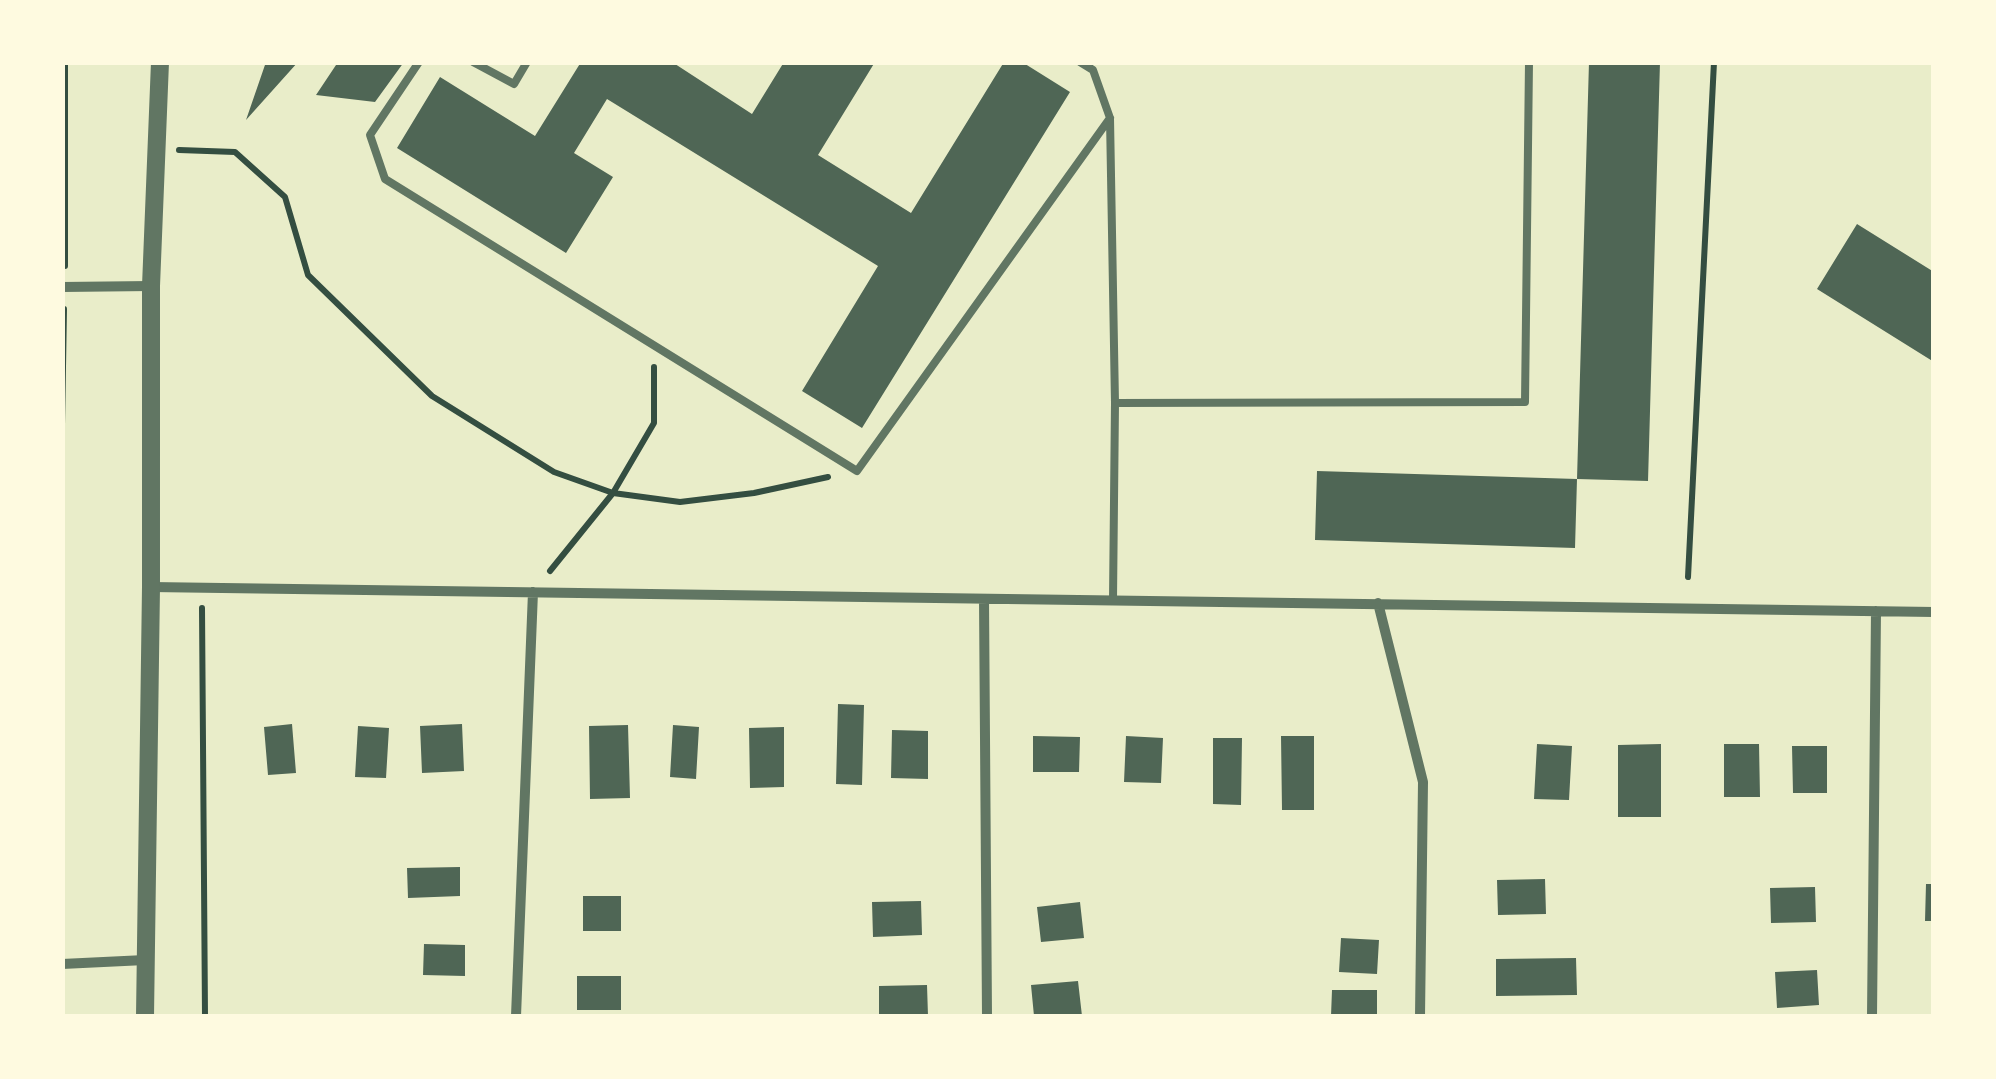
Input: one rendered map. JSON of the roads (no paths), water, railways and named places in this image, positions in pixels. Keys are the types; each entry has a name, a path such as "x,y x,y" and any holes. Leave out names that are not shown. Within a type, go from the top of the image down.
{"street":[{"path":"145,1016 152,588 151,286 160,62"},
{"path":"64,287 151,286"},
{"path":"152,588 1934,612"},
{"path":"516,1016 533,592"},
{"path":"984,598 987,1016"},
{"path":"1378,603 1423,782 1420,1016"},
{"path":"1872,1016 1876,612"},
{"path":"62,964 145,960"}],"lane":[{"path":"419,62 370,135 385,179 856,472 1110,118"},
{"path":"474,62 514,84 526,62"},
{"path":"1080,62 1092,70 1110,118 1115,403 1113,599"},
{"path":"1115,403 1525,402 1528,62"}]}
